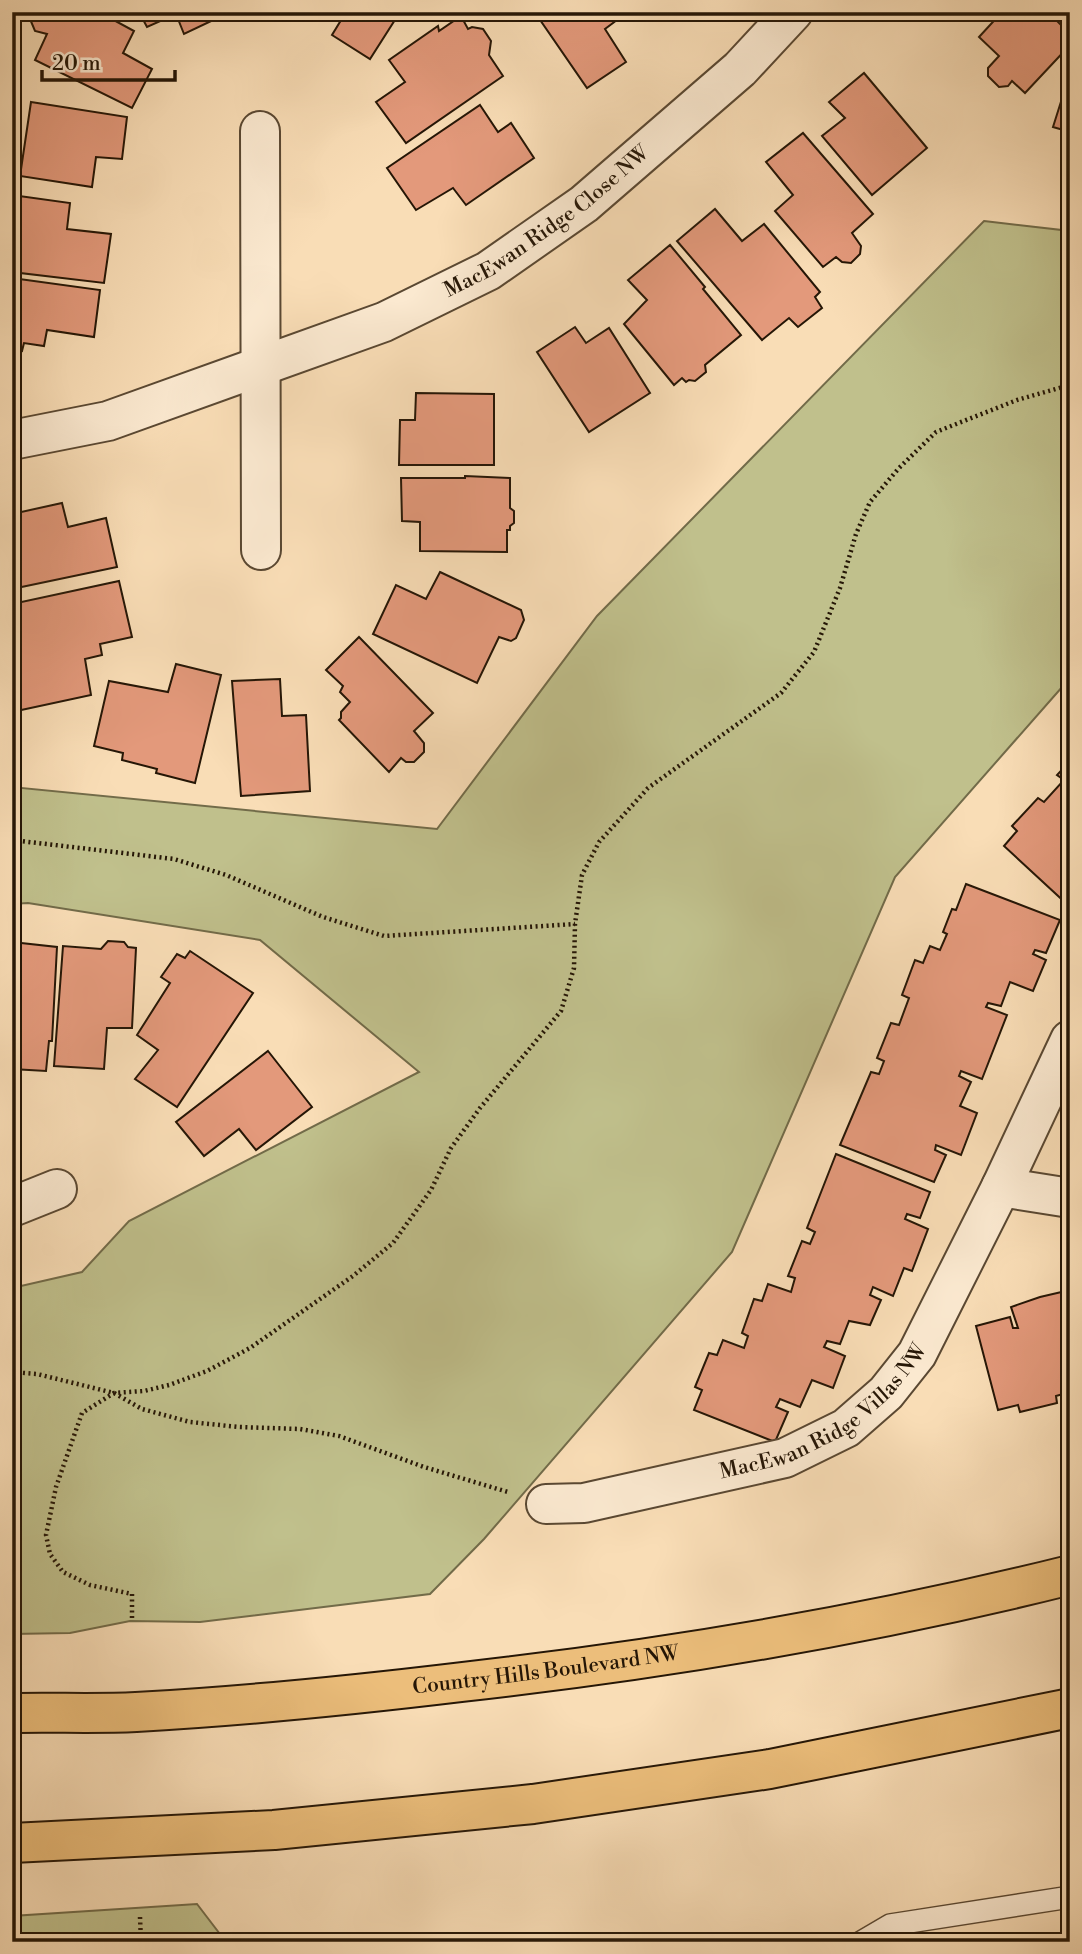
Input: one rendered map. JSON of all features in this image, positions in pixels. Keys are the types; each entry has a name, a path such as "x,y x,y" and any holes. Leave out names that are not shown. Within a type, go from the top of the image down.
{"main road":[{"name":"Country Hills Boulevard NW","path":"12,1713 135,1712 362,1694 561,1671 787,1636 958,1603 1070,1575"},
{"path":"12,1843 275,1830 533,1804 769,1769 1070,1708"}],"street":[{"name":"MacEwan Ridge Close NW","path":"12,439 108,421 384,323 488,271 584,204 740,69 793,12"},
{"path":"260,131 261,550"},
{"name":"MacEwan Ridge Villas NW","path":"546,1504 584,1503 785,1458 846,1429 887,1393 917,1354 1001,1187 1070,1040"},
{"path":"1001,1187 1070,1198"},
{"path":"12,1207 57,1189"}],"lane":[{"path":"861,1942 890,1925 1070,1897"}],"path":[{"path":"132,1618 132,1594 90,1586 63,1572 50,1554 46,1535 56,1487 82,1413 114,1393 144,1391 169,1385 207,1371 239,1354 353,1276 393,1243 431,1190 451,1148 480,1108 561,1011 574,968 575,924 582,875 599,842 648,788 781,693 814,652 870,502 899,468 936,432 1017,400 1070,385"},
{"path":"12,840 174,859 226,875 323,917 384,936 575,924"},
{"path":"12,1372 37,1374 114,1393 142,1409 190,1422 300,1429 339,1436 424,1467 546,1504"},
{"path":"140,1917 141,1942"}],"green space":[{"path":"984,221 1070,231 1070,678 895,877 732,1252 484,1539 430,1594 200,1622 130,1621 70,1633 12,1634 12,1288 82,1272 129,1221 419,1072 260,940 28,903 12,904 12,787 437,829 597,616"},
{"path":"197,1904 226,1942 12,1942 12,1916"}],"building":[{"path":"34,12 99,12 134,31 123,53 152,69 132,108 35,60 47,34 35,31 30,19"},
{"path":"139,12 228,13 184,34 176,14 147,27"},
{"path":"238,12 287,12 238,16"},
{"path":"346,12 400,12 370,59 332,35"},
{"path":"613,12 617,20 605,29 626,62 587,88 536,14"},
{"path":"1002,12 1066,12 1058,22 1070,34 1070,45 1025,93 1012,81 1008,86 999,87 988,76 988,68 999,56 979,37"},
{"path":"461,16 468,29 483,29 491,41 489,55 503,76 406,143 376,102 405,82 389,60 438,26 439,31"},
{"path":"864,73 927,148 872,195 822,136 845,118 829,102"},
{"path":"1070,73 1070,132 1053,127"},
{"path":"31,102 127,117 122,159 96,157 92,187 20,176"},
{"path":"480,105 498,132 511,123 534,158 466,205 453,188 416,210 387,168"},
{"path":"803,133 873,214 852,233 861,246 860,254 851,263 842,262 836,257 823,267 775,211 793,195 766,162"},
{"path":"12,195 70,203 67,229 111,234 104,283 12,272"},
{"path":"715,209 742,241 764,224 820,292 815,297 822,308 798,327 789,318 762,340 677,241"},
{"path":"670,245 741,335 705,365 706,372 695,381 686,382 682,378 674,385 624,324 647,300 628,280"},
{"path":"12,278 100,290 94,337 47,330 44,346 24,343 22,351 12,349"},
{"path":"575,327 586,343 609,328 650,393 589,432 537,352"},
{"path":"416,393 494,394 494,465 399,465 400,420 415,420"},
{"path":"401,478 510,478 510,508 514,511 514,523 510,530 507,530 507,552 420,551 420,522 402,521"},
{"path":"62,503 68,527 106,518 117,567 12,589 12,514"},
{"path":"440,572 521,610 524,620 516,638 511,641 499,637 477,683 373,634 396,585 426,599"},
{"path":"119,581 132,637 100,644 102,655 85,659 91,695 12,712 12,604"},
{"path":"359,637 433,713 414,731 424,743 424,752 414,762 406,762 401,758 389,772 339,720 341,712 350,702 340,692 343,686 326,670"},
{"path":"176,664 221,675 195,783 156,773 157,769 122,760 123,753 94,746 109,681 168,692"},
{"path":"280,679 282,716 306,715 310,791 241,796 232,681"},
{"path":"1070,761 1069,906 1004,846 1017,831 1012,826 1038,798 1044,802 1064,780 1057,775"},
{"path":"966,884 1060,920 1046,953 1035,950 1033,954 1046,960 1033,991 1010,982 1001,1006 988,1003 986,1007 1007,1015 982,1079 961,1071 959,1076 971,1082 960,1106 977,1113 961,1155 936,1145 935,1150 946,1155 934,1182 840,1145 871,1072 879,1074 884,1061 877,1058 891,1023 899,1025 909,998 902,995 915,960 923,963 930,946 940,950 947,934 943,932 952,909 956,910"},
{"path":"108,941 124,942 128,947 136,948 132,1028 107,1028 104,1069 54,1066 63,946 101,949"},
{"path":"12,942 57,947 52,1041 49,1041 46,1071 12,1069"},
{"path":"190,951 253,993 177,1107 135,1079 158,1050 137,1035 170,983 161,977 177,954 185,958"},
{"path":"268,1051 312,1107 256,1150 239,1129 204,1156 176,1122"},
{"path":"836,1154 930,1192 920,1218 907,1214 905,1219 928,1229 912,1271 904,1268 893,1296 873,1287 870,1295 881,1300 870,1325 849,1321 840,1344 827,1341 824,1347 845,1356 833,1388 812,1380 800,1407 780,1399 776,1407 788,1412 775,1442 694,1410 702,1390 695,1387 709,1353 717,1355 723,1340 744,1348 748,1336 742,1333 754,1299 762,1301 768,1284 791,1292 795,1278 788,1276 802,1241 810,1244 815,1232 807,1228"},
{"path":"1070,1290 1070,1392 1056,1396 1057,1403 1020,1412 1018,1405 998,1410 976,1326 1010,1317 1013,1328 1018,1328 1011,1307"},
{"path":"1040,1934 1041,1939 1045,1938 1046,1942 1007,1942"}]}
